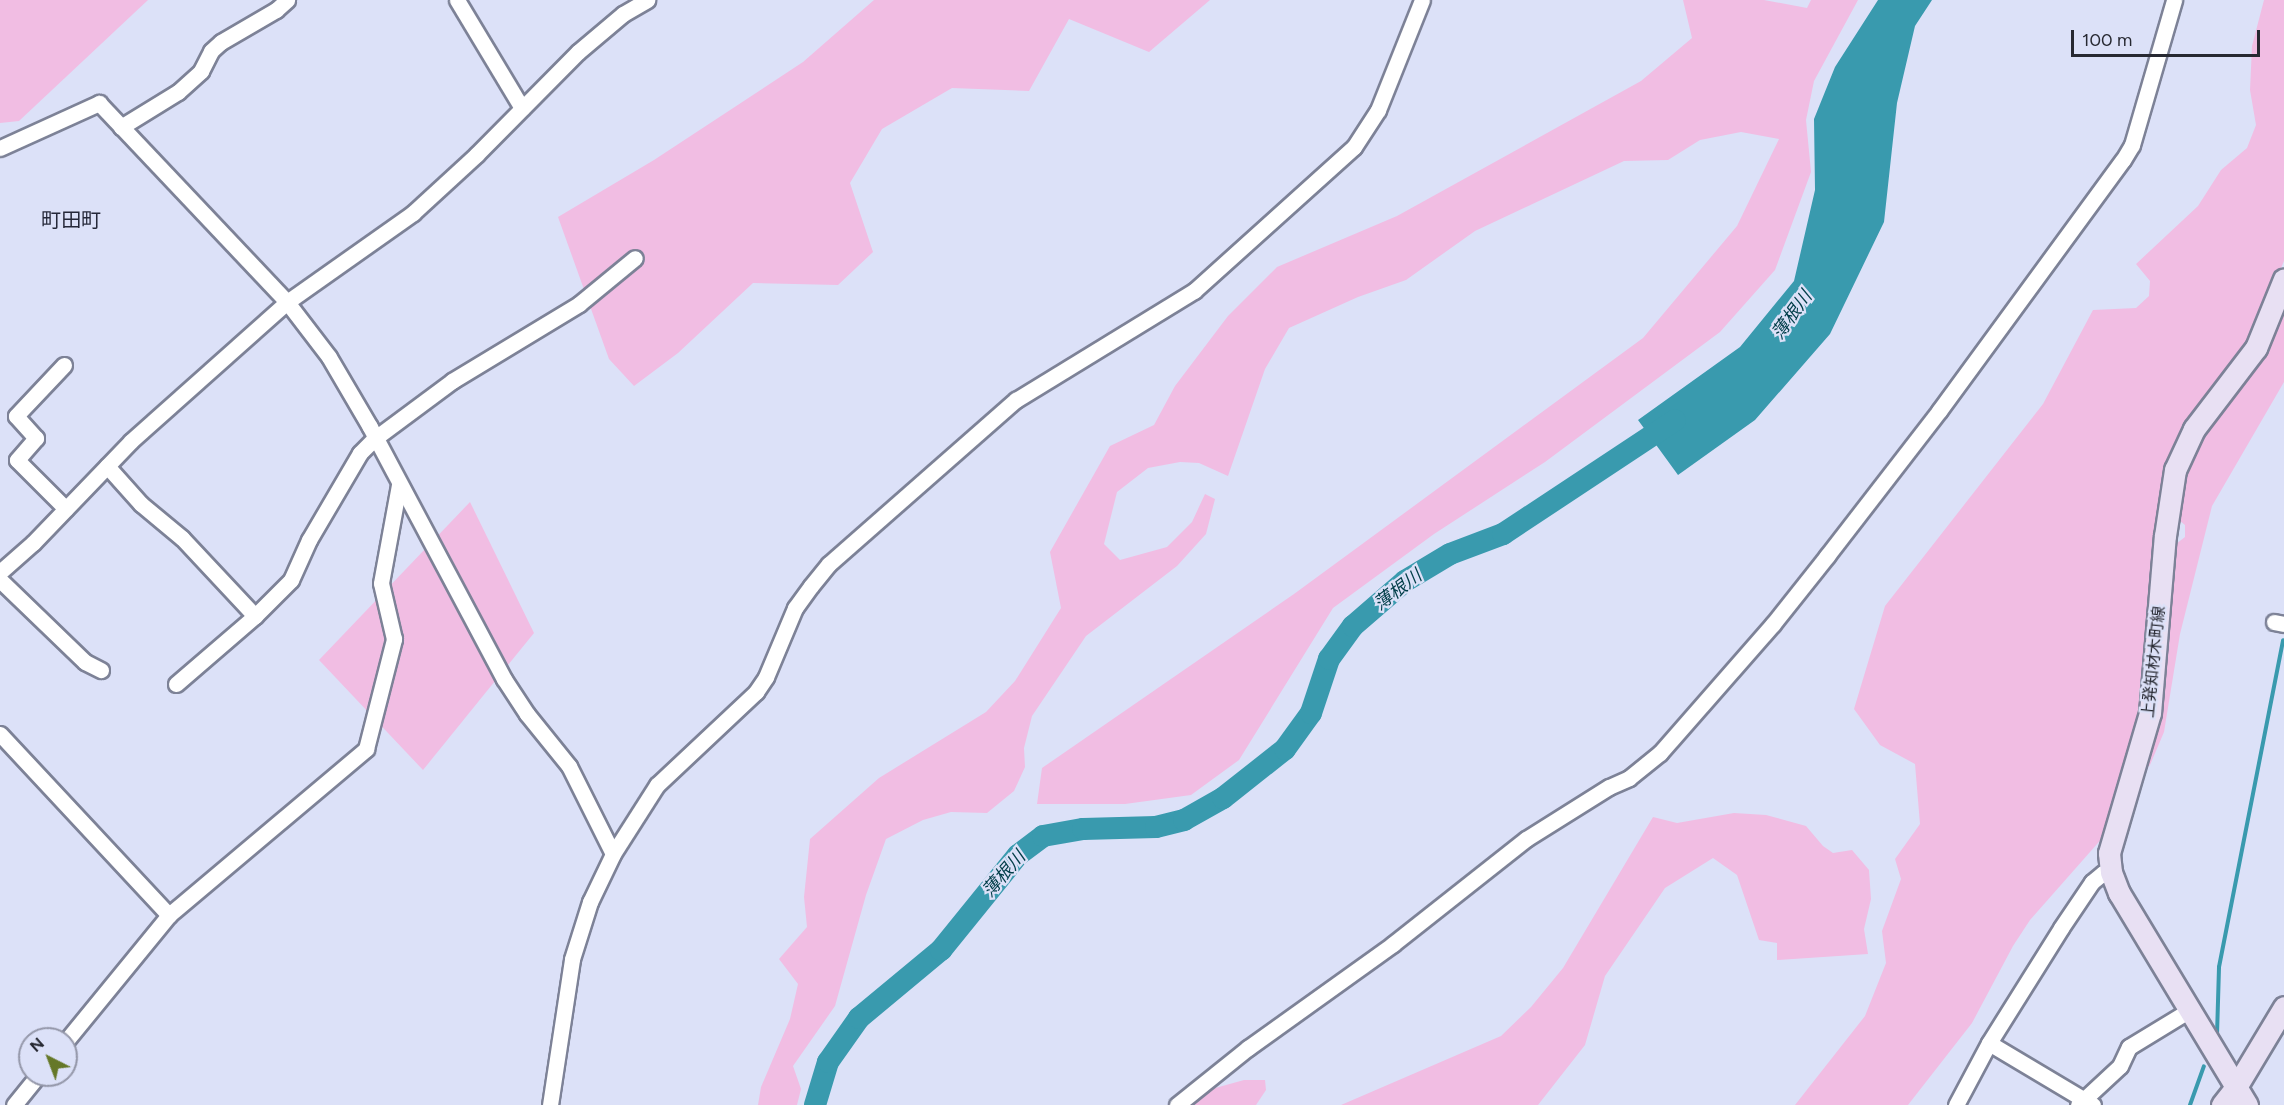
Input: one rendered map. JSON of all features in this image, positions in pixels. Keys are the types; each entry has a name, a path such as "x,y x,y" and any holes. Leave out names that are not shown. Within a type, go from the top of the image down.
{"main road":[{"name":"上発知材木町線","path":"2242,1096 2188,1011 2119,893 2111,872 2111,842 2140,752 2153,696 2165,536 2175,470 2194,429 2256,348 2284,279"},
{"path":"2222,1105 2242,1096 2284,1007"}],"street":[{"path":"121,127 178,92 201,71 211,51 221,42 276,10 287,0"},
{"path":"457,0 522,108"},
{"path":"0,572 131,441 287,303 412,213 598,34 647,0"},
{"path":"550,1105 572,959 590,902 612,854 657,785 756,692 766,677 795,608 829,564 1016,400 1203,284 1354,147 1378,110 1422,0"},
{"path":"1177,1105 1248,1048 1393,944 1526,839 1609,787 1629,778 1660,753 1773,624 1834,547 1939,411 2123,160 2132,145 2174,0"},
{"path":"0,148 99,103 287,303 329,357 504,679 527,714 568,766 612,854"},
{"path":"176,684 255,616 291,580 309,540 337,491 360,453 374,439 452,381 579,304 634,258"},
{"path":"64,365 16,416 36,438 17,460 66,508"},
{"path":"107,466 141,504 175,530 255,616"},
{"path":"77,1027 169,915 366,749 394,639 381,583 399,485"},
{"path":"0,580 85,662 102,670"},
{"path":"0,734 169,915"},
{"path":"1956,1105 1989,1043 2092,882 2103,873 2111,872"},
{"path":"1989,1043 2084,1103 2120,1066 2129,1047 2188,1011"},
{"path":"14,1105 28,1087"}],"shaded area":[{"path":"0,0 148,0 19,121 0,123"},
{"path":"874,0 1210,0 1149,52 1069,19 1029,91 952,88 882,129 850,183 873,252 838,285 753,283 678,353 634,386 609,359 558,217 654,160 803,62"},
{"path":"1683,0 1764,0 1807,8 1811,0 1858,0 1814,81 1806,120 1811,172 1775,270 1720,332 1545,462 1434,534 1333,608 1239,760 1191,795 1125,804 1037,804 1042,768 1294,594 1643,338 1737,226 1779,139 1741,132 1700,140 1668,160 1624,161 1475,231 1406,280 1358,297 1289,328 1265,369 1228,476 1199,463 1180,462 1148,468 1117,492 1104,544 1120,560 1167,547 1192,522 1205,494 1215,499 1206,534 1177,566 1086,636 1032,716 1024,748 1025,767 1014,791 987,813 951,812 923,820 886,839 866,895 835,1006 793,1066 801,1089 797,1105 758,1105 761,1087 790,1019 798,984 779,959 807,927 804,897 810,839 879,778 986,712 1015,681 1061,608 1050,552 1110,446 1154,425 1175,386 1228,316 1277,267 1397,216 1641,81 1692,38"},
{"path":"2264,0 2284,0 2284,261 2248,346 2190,418 2171,450 2162,490 2141,702 2105,835 2030,920 2013,946 1972,1023 1908,1105 1795,1105 1865,1016 1886,963 1882,931 1901,879 1895,859 1920,824 1915,764 1880,745 1854,709 1885,606 2043,404 2093,310 2136,308 2149,296 2150,281 2136,264 2198,206 2221,170 2247,148 2256,125 2250,90 2252,46"},
{"path":"2284,298 2284,382 2212,506 2180,634 2164,732 2150,765 2141,774 2172,547 2185,537 2185,525 2174,516 2177,490 2196,436"},
{"path":"470,502 534,633 423,770 319,660"},
{"path":"1734,813 1766,815 1806,826 1823,846 1833,853 1852,850 1869,870 1871,899 1864,929 1868,954 1777,960 1777,943 1759,940 1737,875 1713,858 1665,888 1605,976 1585,1045 1538,1105 1341,1105 1501,1036 1531,1007 1563,968 1653,817 1677,823"},
{"path":"1244,1080 1265,1080 1266,1090 1256,1105 1186,1105 1201,1092"}],"water":[{"path":"1878,0 1932,0 1915,26 1897,103 1884,222 1830,334 1755,420 1678,475 1638,420 1740,347 1794,281 1815,190 1814,119 1835,67"}],"waterway":[{"name":"薄根川","path":"815,1105 828,1062 859,1018 941,950 1018,855 1043,836 1083,829 1156,827 1184,820 1223,798 1285,749 1311,713 1329,659 1353,626 1405,581 1450,554 1503,534 1675,420"},
{"path":"2217,1035 2219,967 2283,640"},
{"path":"2190,1105 2204,1066"}],"district":[{"name":"町田町","path":"71,220"}]}
